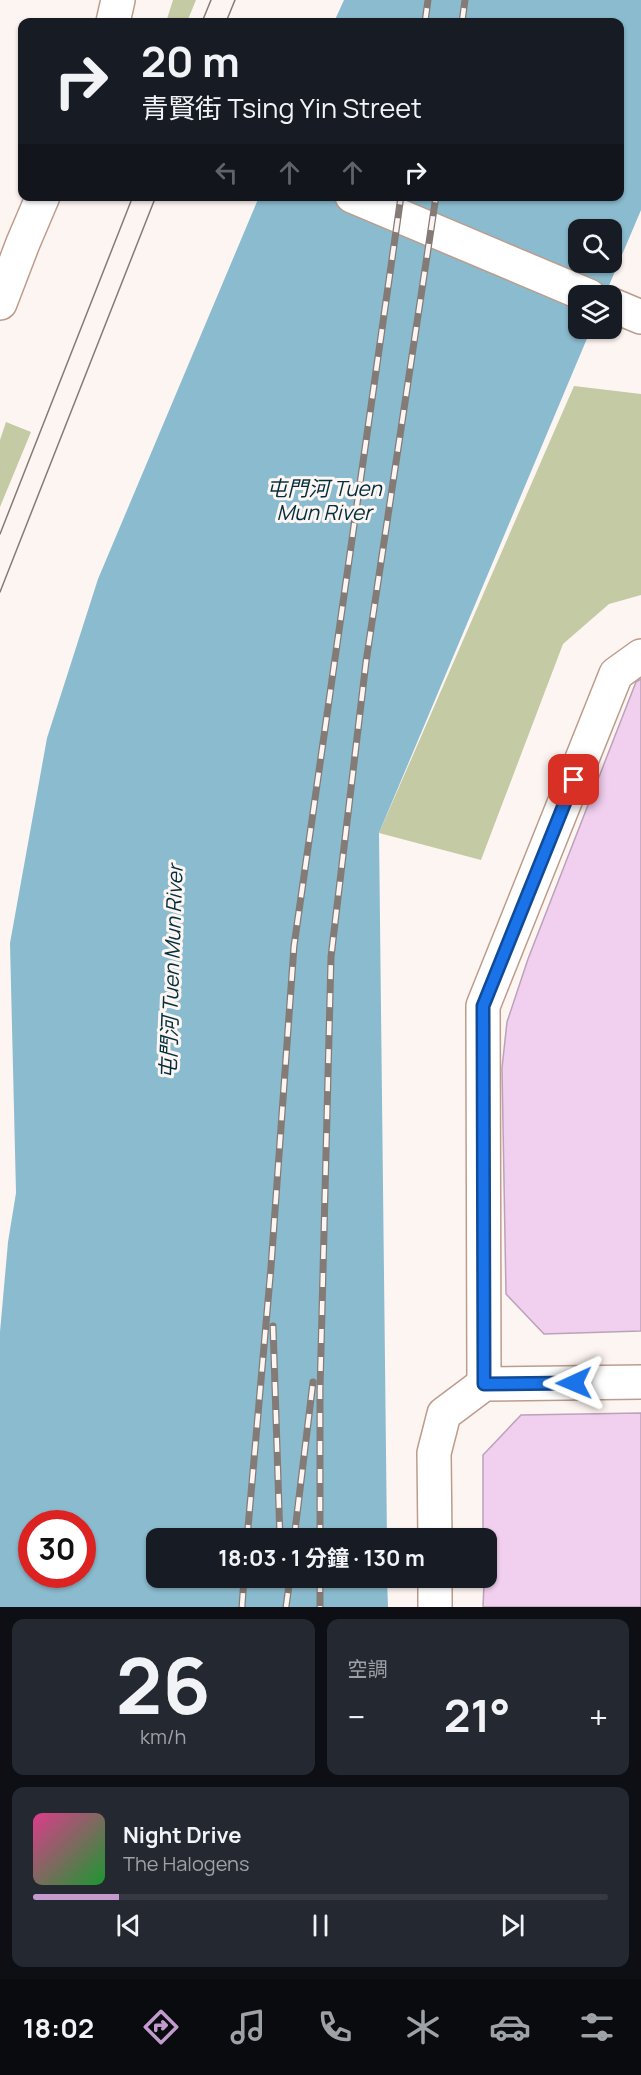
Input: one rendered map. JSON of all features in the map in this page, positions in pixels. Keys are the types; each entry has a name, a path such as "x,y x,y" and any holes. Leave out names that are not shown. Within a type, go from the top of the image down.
{"street":[{"path":"114,18 118,0"},
{"path":"0,303 42,201"},
{"path":"364,201 568,287"},
{"path":"484,1384 483,1006 616,674 641,656"},
{"path":"435,1528 434,1453 444,1414 484,1384 641,1382"},
{"path":"435,1588 435,1607"}],"green space":[{"path":"173,0 196,0 189,18 167,18"},
{"path":"574,386 641,394 641,595 609,604 563,644 481,860 379,833"},
{"path":"6,422 31,432 0,507 0,440"}],"water":[{"name":"屯門河 Tuen Mun River","path":"344,0 641,0 641,210 622,255 622,219 568,219 568,273 614,273 609,285 568,285 568,339 587,339 379,833 387,1528 146,1528 146,1588 387,1588 388,1607 0,1607 0,1332 8,1242 16,1193 10,943 47,738 98,579 257,201 624,201 624,18 336,18"}],"building":[{"path":"641,679 641,1331 544,1334 506,1294 502,1068 507,1022 528,959 636,682"},
{"path":"641,1413 641,1607 483,1607 484,1588 497,1588 497,1528 483,1528 483,1455 521,1415"}],"tram line":[{"path":"204,18 211,0"},
{"path":"228,18 235,0"},
{"path":"0,534 131,201"},
{"path":"0,592 154,201"}],"railway":[{"path":"426,18 428,0"},
{"path":"463,18 465,0"},
{"path":"248,1528 271,1267 294,946 400,201"},
{"path":"320,1528 320,1390 331,957 366,662 435,201"},
{"path":"273,1326 280,1528"},
{"path":"295,1528 313,1382"},
{"path":"242,1607 243,1588"},
{"path":"286,1607 289,1588"},
{"path":"320,1588 320,1607"}],"route":[{"path":"574,780 483,1006 483,1029 484,1384 574,1383"}]}
